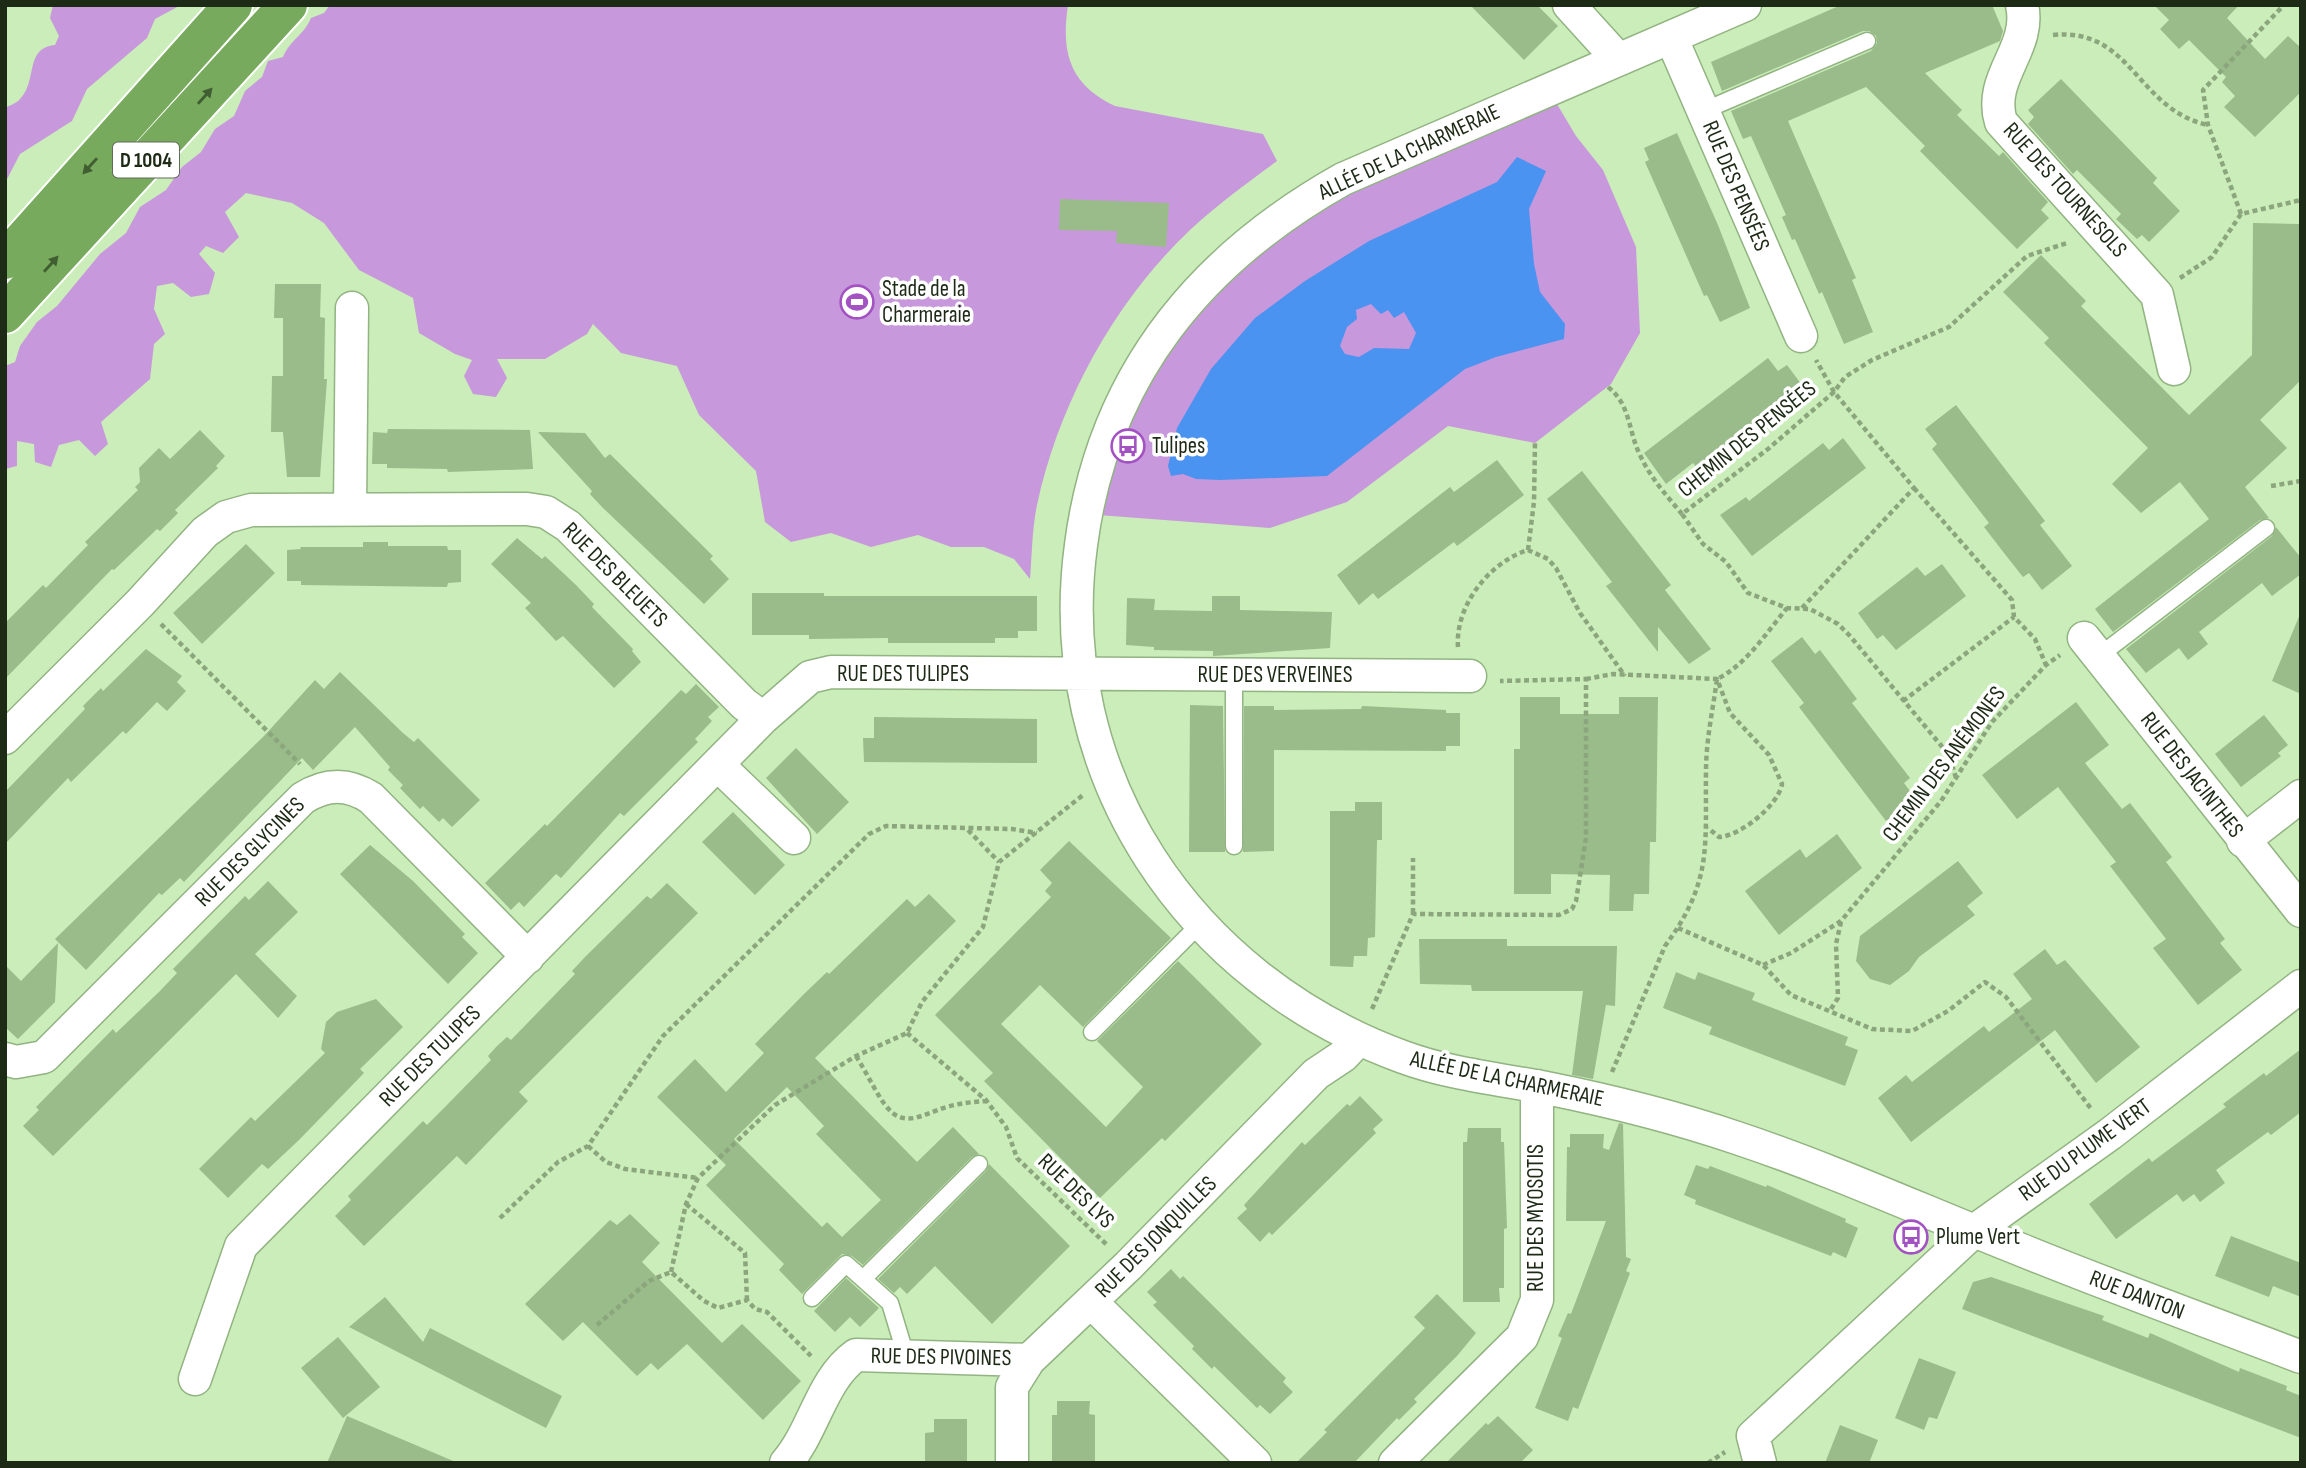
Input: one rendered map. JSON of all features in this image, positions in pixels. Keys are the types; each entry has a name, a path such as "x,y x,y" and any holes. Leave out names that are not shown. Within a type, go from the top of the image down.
{"highway":[{"name":"D 1004","path":"5,260 233,5"},
{"name":"D 1004","path":"5,314 288,5"}],"street":[{"path":"1569,5 1618,60"},
{"name":"ALLÉE DE LA CHARMERAIE","path":"1745,5 1343,178 1269,225 1216,269 1173,318 1140,370 1101,456 1085,514 1077,573 1081,676 1107,774 1145,852 1199,925 1262,982 1293,1004 1359,1039 1442,1069 1607,1100 1740,1139 1974,1231"},
{"name":"RUE DES TOURNESOLS","path":"2022,5 2020,43 1999,85 1997,104 2001,122 2157,295 2174,369"},
{"name":"RUE DES PENSÉES","path":"1671,37 1801,336"},
{"path":"350,509 352,308"},
{"name":"RUE DES BLEUETS","path":"5,738 141,603 205,532 233,514 251,510 527,509 556,517 744,704 763,718"},
{"name":"RUE DES JACINTHES","path":"2092,647 2301,911"},
{"name":"RUE DES TULIPES","path":"195,1379 240,1246 719,766 763,718 810,677 831,672 1081,676"},
{"name":"RUE DES VERVEINES","path":"1081,676 1470,676"},
{"path":"719,766 794,838"},
{"name":"RUE DES GLYCINES","path":"5,1059 16,1062 44,1057 303,798 320,789 343,785 358,789 371,798 528,957"},
{"path":"2243,841 2301,796"},
{"name":"RUE DU PLUME VERT","path":"1757,1449 1974,1231 2110,1134 2301,986"},
{"name":"RUE DES JONQUILLES","path":"1012,1463 1012,1387 1030,1360 1128,1266 1316,1074 1343,1056 1359,1039"},
{"name":"RUE DES MYOSOTIS","path":"1395,1463 1522,1337 1531,1320 1537,1300 1537,1086"},
{"name":"RUE DANTON","path":"1974,1231 2301,1357"},
{"path":"1091,1302 1255,1463"},
{"name":"RUE DES PIVOINES","path":"786,1463 796,1450 843,1364 856,1355 1030,1360"}],"lane":[{"path":"1703,111 1867,41"},
{"path":"2092,647 2266,528"},
{"path":"1234,674 1234,846"},
{"path":"1091,1032 1199,925"},
{"path":"863,1279 979,1164"},
{"path":"812,1298 846,1264 890,1303 906,1356"}],"path":[{"path":"2241,214 2208,125 2203,90 2285,5"},
{"path":"2020,43 2032,37 2067,34 2085,34 2099,40 2125,62 2174,112 2188,121 2208,125"},
{"path":"2157,295 2212,257 2241,214 2301,201"},
{"name":"CHEMIN DES PENSÉES","path":"1682,513 1768,449 1834,392 1845,377 1872,360 1907,348 1949,327 2027,256 2088,239 2101,231"},
{"name":"CHEMIN DES PENSÉES","path":"1608,387 1619,396 1631,422 1638,452 1650,475 1682,513 1703,544 1726,562 1748,593 1787,608 1810,609 1838,624 1948,755 1956,778"},
{"path":"1834,392 2012,600 2014,617 2035,639 2046,665"},
{"path":"1528,550 1534,502 1535,443"},
{"path":"2271,486 2301,481"},
{"path":"1802,608 1914,488"},
{"path":"1625,676 1580,613 1556,568 1548,559 1528,550 1513,554 1492,570 1477,587 1457,632 1459,660 1470,676 1481,682 1625,676 1717,678 1728,673 1787,608"},
{"path":"141,603 293,756 320,789"},
{"path":"1903,701 2014,617"},
{"name":"CHEMIN DES ANÉMONES","path":"1763,965 1791,953 1842,921 1929,816 1993,722 2046,665 2092,647"},
{"path":"1607,1100 1612,1071 1665,946 1678,928 1700,885 1708,828 1706,768 1717,678"},
{"path":"1708,828 1718,837 1731,836 1776,803 1782,784 1769,755 1730,713 1717,678"},
{"path":"1413,914 1559,915 1572,909 1580,886 1586,838 1586,679"},
{"path":"671,1272 686,1204 698,1178 775,1105 856,1056 907,1033 922,1002 983,927 999,862 1021,842 1038,833 1107,774"},
{"path":"500,1218 558,1161 588,1146 663,1036 869,834 886,826 1012,829 1038,833"},
{"path":"967,830 999,862"},
{"path":"1359,1039 1413,914 1413,858"},
{"path":"1830,1009 1838,998 1836,944 1842,921"},
{"path":"1678,928 1763,965 1791,995 1830,1009 1872,1029 1912,1031 1948,1012 1985,982 2006,997 2110,1134"},
{"name":"RUE DES LYS","path":"907,1033 986,1101 1006,1127 1017,1158 1128,1266"},
{"path":"856,1056 881,1099 894,1115 912,1119 925,1118 955,1104 986,1101"},
{"path":"588,1146 606,1162 625,1168 698,1178"},
{"path":"686,1204 745,1253 747,1300 755,1309 767,1312 834,1378"},
{"path":"671,1272 704,1301 718,1308 747,1300"},
{"path":"597,1325 649,1281 671,1272"}],"shaded area":[{"path":"53,5 181,5 155,19 147,38 87,89 72,121 20,154 5,183 5,108 19,100 25,92 39,52 45,47 55,45 59,36 50,18"},
{"name":"Stade de la Charmeraie","path":"330,5 1068,5 1066,38 1072,65 1087,88 1099,97 1115,106 1263,134 1277,161 1211,212 1163,258 1137,289 1093,356 1075,392 1047,467 1035,514 1030,579 1014,559 984,547 951,547 918,535 871,547 831,533 791,542 765,522 756,471 699,415 677,366 621,353 593,324 587,334 545,359 497,359 507,378 496,397 473,394 464,376 472,360 455,354 419,333 413,298 359,270 324,223 292,203 246,193 225,212 239,237 223,253 206,246 199,254 215,273 209,294 191,297 173,283 157,286 154,309 165,334 154,344 150,379 101,422 108,444 95,456 79,440 59,445 51,467 35,462 34,444 17,441 17,466 5,469 5,366 15,362 20,346 37,322 57,306 100,254 126,233 140,207 166,190 182,167 201,152 215,129 234,116 245,91 262,77 268,61 283,57 311,18 324,13"},
{"path":"1548,89 1576,136 1603,170 1636,247 1640,333 1611,384 1535,443 1448,426 1347,502 1270,528 1085,514 1127,393 1242,246"}],"water":[{"path":"1517,157 1546,171 1529,209 1534,264 1540,292 1565,324 1564,339 1496,357 1465,369 1327,476 1220,480 1196,479 1183,474 1171,476 1168,466 1177,428 1211,369 1255,318 1305,281 1369,241 1497,182","holes":["1371,304 1381,314 1388,310 1394,318 1404,312 1416,333 1409,349 1374,348 1359,357 1345,354 1340,346 1347,327 1357,319 1356,310"]}],"building":[{"path":"1470,5 1537,5 1558,26 1524,60"},
{"path":"1841,5 1992,5 2003,31 2000,41 1925,73 1962,110 1957,115 1999,156 2003,152 2048,202 2041,210 2049,218 2017,249 1920,151 1925,146 1866,87 1788,121 1856,278 1852,280 1873,332 1844,344 1822,292 1819,294 1795,239 1792,240 1782,217 1786,215 1751,136 1743,139 1731,111 1871,51 1877,43 1876,36 1869,31 1863,31 1722,91 1711,62"},
{"path":"2154,5 2239,5 2227,18 2265,59 2288,36 2301,48 2301,92 2255,137 2224,107 2235,96 2222,82 2226,77 2189,40 2179,49 2160,29 2169,20"},
{"path":"2061,79 2157,178 2153,183 2180,211 2149,242 2142,235 2137,239 2116,219 2121,214 2077,170 2073,174 2028,124 2034,117 2028,110"},
{"path":"1677,133 1718,225 1750,308 1720,322 1707,295 1704,296 1645,162 1649,160 1644,148"},
{"path":"1060,199 1169,203 1166,247 1116,243 1117,231 1059,230"},
{"path":"2253,223 2301,224 2301,380 2260,420 2287,448 2245,487 2269,518 2260,520 2113,632 2095,609 2209,519 2180,482 2141,513 2112,484 2148,448 2044,343 2049,338 2003,292 2041,255 2086,301 2081,306 2189,415 2252,355"},
{"path":"275,284 321,284 320,317 325,318 324,379 327,379 320,477 287,477 283,432 271,432 272,376 283,376 283,318 274,318"},
{"path":"1768,358 1778,371 1787,365 1807,392 1768,422 1764,417 1697,468 1693,463 1666,484 1644,453"},
{"path":"1956,405 2045,521 2040,525 2072,566 2042,590 2029,573 2023,577 2004,553 1984,527 1989,523 1932,449 1937,444 1925,429"},
{"path":"388,429 530,430 533,469 448,472 447,469 387,468 387,464 372,464 373,432 387,433"},
{"path":"200,430 225,456 216,466 218,468 175,510 178,513 160,531 157,529 112,569 5,679 5,623 43,585 46,588 88,545 85,542 138,490 135,487 140,482 139,468 159,448 170,459"},
{"path":"538,432 585,433 605,458 610,454 713,556 710,559 729,579 704,604 602,507 590,494 592,491"},
{"path":"1843,438 1866,468 1752,556 1720,515 1746,497 1749,501 1823,443 1829,450"},
{"path":"1497,460 1524,495 1457,546 1454,542 1378,599 1373,593 1359,605 1337,575 1450,487 1454,492"},
{"path":"1582,471 1671,585 1665,590 1711,649 1689,664 1658,627 1658,652 1606,586 1612,582 1547,499"},
{"path":"2276,527 2301,558 2301,574 2272,596 2262,583 2199,632 2208,644 2188,660 2179,648 2146,673 2126,649 2272,536"},
{"path":"517,538 542,559 545,556 576,585 594,604 592,607 633,649 641,662 614,688 563,636 556,641 525,608 531,603 491,564"},
{"path":"363,542 388,542 388,546 447,546 448,550 461,550 461,582 448,583 447,587 301,585 301,581 287,581 287,550 301,549 300,547 363,547"},
{"path":"246,544 275,573 202,644 173,613"},
{"path":"1942,564 1966,596 1896,650 1883,635 1877,639 1858,613 1917,567 1925,576"},
{"path":"752,593 824,593 824,596 1037,596 1037,631 1018,631 1018,638 995,638 995,643 888,643 888,638 809,639 809,635 752,635"},
{"path":"1212,596 1240,596 1240,610 1332,612 1330,648 1213,656 1213,651 1154,650 1154,647 1126,645 1127,598 1155,599 1154,610 1212,611"},
{"path":"2301,612 2301,694 2272,681"},
{"path":"1802,637 1815,654 1820,650 1857,699 1852,703 1910,778 1904,783 1916,799 1886,821 1799,707 1804,703 1771,661"},
{"path":"146,649 182,676 177,682 186,691 167,711 157,702 126,734 123,731 71,782 68,778 5,844 5,792 85,709 83,706 101,688 103,691"},
{"path":"340,672 403,733 414,742 418,738 480,800 452,827 443,818 439,822 423,806 420,809 400,788 403,785 388,770 390,767 355,727 313,770 302,758 184,882 180,878 162,895 159,893 86,970 55,939 264,736 315,680 324,689"},
{"path":"696,684 719,707 708,717 712,721 695,739 698,742 624,816 620,813 561,878 556,874 524,907 519,902 511,910 485,883 545,824 547,826 681,690 686,694"},
{"path":"1520,697 1560,697 1560,714 1619,714 1619,697 1658,697 1656,842 1650,842 1649,894 1634,894 1633,911 1609,911 1610,875 1551,874 1551,894 1514,894 1514,749 1520,749"},
{"path":"2076,702 2109,745 2085,763 2122,809 2130,803 2172,857 2166,862 2225,939 2220,943 2242,970 2198,1005 2153,948 2166,939 2110,866 2116,862 2058,787 2017,819 1982,775"},
{"path":"1190,705 1223,706 1225,852 1189,852"},
{"path":"1244,706 1274,706 1274,710 1361,709 1362,706 1446,710 1446,713 1460,713 1460,746 1446,746 1446,751 1274,750 1274,851 1243,852"},
{"path":"2264,715 2288,745 2278,753 2281,756 2241,787 2215,754"},
{"path":"874,717 1037,719 1037,763 864,762 863,738 874,738"},
{"path":"796,748 849,802 817,834 766,778"},
{"path":"1355,802 1382,802 1382,840 1377,840 1375,937 1368,938 1367,956 1354,956 1353,967 1330,966 1330,811 1355,811"},
{"path":"733,812 785,865 755,895 702,842"},
{"path":"1837,834 1862,868 1779,935 1745,891 1800,849 1806,858"},
{"path":"1069,841 1171,938 1083,1027 1040,985 1001,1024 1106,1127 1143,1087 1097,1041 1178,961 1262,1044 1165,1141 1162,1138 1100,1198 984,1081 993,1073 935,1015 1051,897 1045,891 1052,883 1040,870"},
{"path":"370,845 413,881 465,934 462,937 478,953 448,984 340,874"},
{"path":"1958,861 1983,893 1967,906 1975,915 1919,957 1909,971 1890,985 1870,979 1856,961 1860,936"},
{"path":"268,881 298,912 255,954 297,996 278,1018 236,974 53,1156 23,1126 39,1110 36,1107 113,1029 116,1033 160,991 177,973 173,969 245,896 249,900"},
{"path":"667,883 698,913 519,1092 528,1101 466,1165 457,1156 364,1246 335,1216 351,1200 348,1196 423,1121 427,1125 445,1107 491,1060 488,1056 497,1046 507,1037 511,1040 575,974 572,971 585,957 647,896 651,899"},
{"path":"929,894 956,921 815,1058 917,1162 953,1127 979,1154 972,1157 863,1265 852,1256 842,1254 802,1294 779,1270 784,1264 706,1185 726,1165 657,1097 695,1059 726,1092 764,1053 755,1044 804,994 827,972 829,974 907,899 915,907","holes":["787,1087 824,1126 816,1134 881,1200 842,1237 827,1222 822,1227 734,1139"]},
{"path":"1419,939 1507,939 1507,946 1617,946 1615,1006 1606,1005 1593,1079 1572,1075 1583,991 1472,991 1471,985 1420,984"},
{"path":"58,943 55,1002 18,1039 5,1027 5,965 21,981"},
{"path":"2045,949 2057,965 2065,960 2140,1047 2096,1083 2055,1030 1911,1142 1878,1098 1906,1075 1912,1082 1984,1026 1989,1032 2032,999 2013,974"},
{"path":"1676,972 1695,980 1698,972 1755,993 1752,1000 1848,1037 1845,1045 1858,1050 1845,1086 1709,1034 1712,1027 1663,1008"},
{"path":"376,999 403,1027 360,1069 364,1073 299,1140 268,1169 262,1164 228,1198 199,1169 251,1117 255,1121 325,1053 321,1049 326,1022 337,1012"},
{"path":"2301,1049 2301,1112 2216,1170 2225,1183 2200,1202 2194,1194 2183,1202 2177,1194 2116,1239 2089,1204 2149,1158 2152,1162 2226,1107 2223,1104"},
{"path":"1360,1096 1383,1120 1373,1129 1376,1133 1272,1235 1269,1232 1260,1242 1237,1218 1247,1209 1244,1205 1302,1142 1305,1145 1347,1104 1350,1106"},
{"path":"1619,1123 1623,1124 1626,1257 1631,1259 1626,1271 1630,1273 1578,1409 1573,1407 1568,1421 1535,1408 1562,1338 1558,1336 1568,1313 1571,1314 1606,1221 1566,1221 1567,1147 1570,1147 1570,1134 1604,1134 1603,1148 1609,1150"},
{"path":"1468,1128 1501,1128 1501,1142 1504,1142 1507,1228 1504,1229 1504,1288 1499,1288 1500,1302 1463,1302 1463,1142 1467,1142"},
{"path":"989,1164 1070,1246 992,1324 935,1266 907,1294 900,1287 894,1293 878,1279 986,1171"},
{"path":"1696,1165 1708,1169 1710,1166 1766,1187 1767,1185 1846,1219 1845,1222 1858,1228 1846,1258 1833,1252 1831,1256 1695,1204 1696,1200 1684,1195"},
{"path":"630,1214 660,1243 642,1262 722,1343 742,1324 801,1381 763,1420 687,1344 658,1370 651,1363 637,1376 583,1322 563,1341 525,1304 610,1220 617,1225"},
{"path":"2231,1236 2301,1263 2301,1297 2273,1286 2269,1297 2215,1276"},
{"path":"1171,1269 1180,1279 1183,1276 1286,1378 1283,1382 1293,1392 1270,1414 1260,1405 1257,1408 1214,1366 1212,1369 1192,1349 1194,1346 1153,1305 1157,1302 1147,1292"},
{"path":"1991,1277 2104,1316 2102,1320 2148,1338 2150,1333 2239,1372 2240,1368 2287,1386 2286,1390 2301,1396 2301,1438 1962,1309 1973,1282"},
{"path":"846,1278 879,1308 860,1327 850,1317 835,1332 814,1311"},
{"path":"1437,1294 1476,1333 1457,1356 1414,1399 1417,1402 1399,1420 1397,1418 1354,1463 1296,1463 1327,1432 1324,1430 1425,1328 1414,1317"},
{"path":"385,1297 423,1342 430,1328 562,1396 546,1428 349,1327"},
{"path":"338,1337 380,1387 343,1418 301,1368"},
{"path":"1919,1358 1956,1372 1937,1419 1929,1417 1924,1430 1895,1418"},
{"path":"1057,1401 1090,1401 1089,1414 1095,1415 1095,1463 1052,1463 1052,1415 1057,1415"},
{"path":"347,1416 458,1463 327,1463"},
{"path":"1498,1416 1533,1450 1520,1463 1446,1463 1486,1423 1488,1425"},
{"path":"934,1419 967,1419 967,1463 925,1463 925,1433 934,1432"},
{"path":"1840,1425 1878,1440 1869,1463 1825,1463"}],"place":[{"name":"Stade de la Charmeraie","path":"857,302"},
{"name":"Tulipes","path":"1128,446"},
{"name":"Plume Vert","path":"1911,1237"}]}
